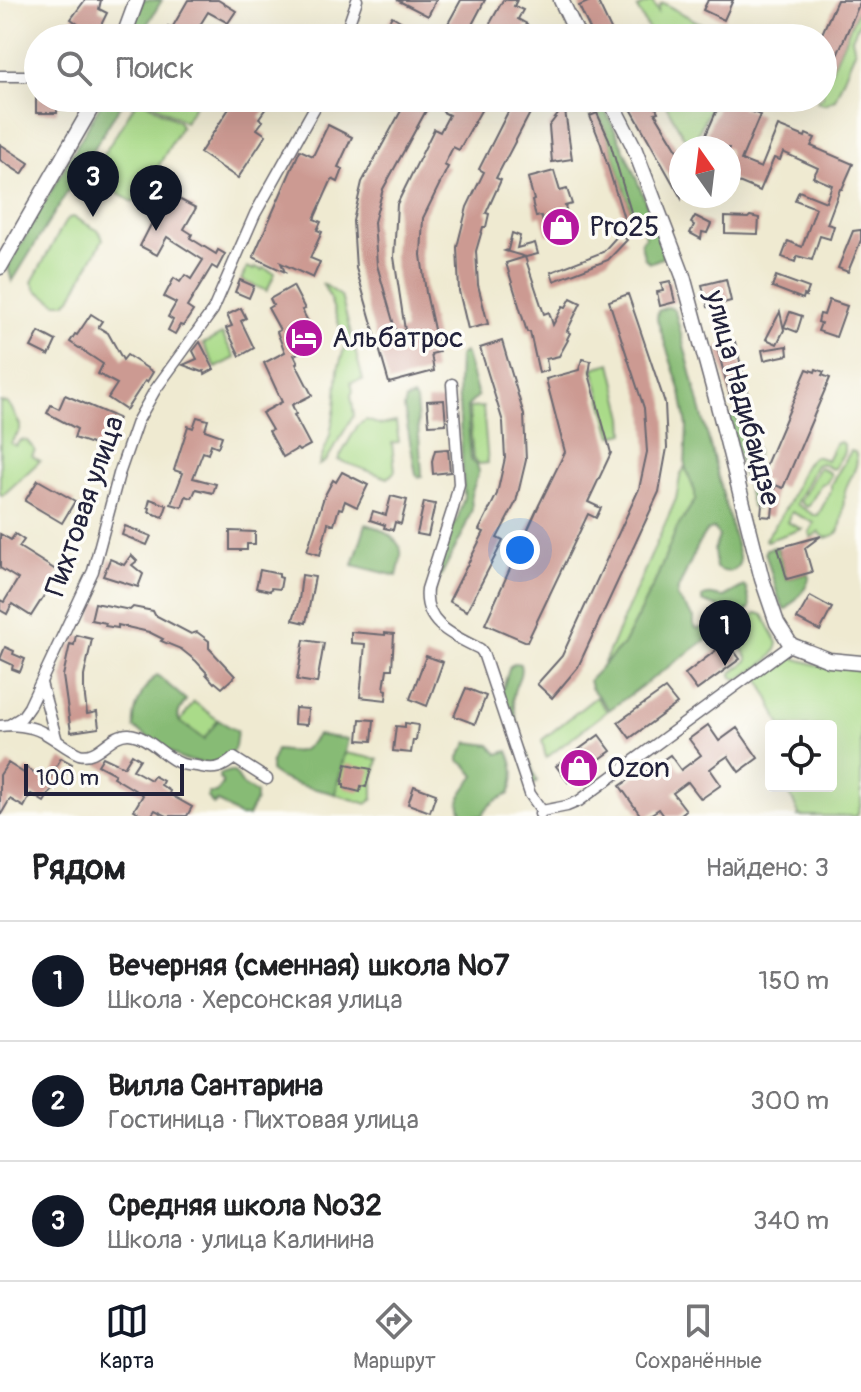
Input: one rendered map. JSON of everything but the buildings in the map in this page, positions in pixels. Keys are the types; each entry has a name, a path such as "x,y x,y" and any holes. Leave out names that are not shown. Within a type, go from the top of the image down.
{"main road":[{"path":"128,24 137,0"},
{"path":"561,0 572,24"},
{"path":"0,267 89,112"},
{"name":"улица Надибаидзе","path":"616,112 633,145 680,267 767,600 791,645"},
{"path":"791,645 829,660 861,663"}],"street":[{"path":"349,24 357,0"},
{"path":"0,76 24,76"},
{"name":"Пихтовая улица","path":"4,726 22,717 29,707 93,571 119,474 137,422 155,390 213,310 255,214 312,112"},
{"path":"452,384 459,484 426,597 439,626 483,653 530,794 540,813 579,801 791,645"},
{"path":"41,683 57,741"},
{"path":"4,726 39,730 79,754 87,755 122,735 130,734 181,764 208,769 223,766 234,758 267,779"}],"green space":[{"path":"143,0 162,0 147,24 135,24"},
{"path":"652,1 658,12 663,3 702,24 646,24 637,8"},
{"path":"861,3 861,19 852,38 855,51 837,94 837,57"},
{"path":"96,112 116,112 12,282 8,267"},
{"path":"130,112 162,112 181,126 140,199 133,202 95,180 92,173"},
{"path":"168,112 191,112 185,122"},
{"path":"588,112 606,112 609,117 650,213 664,253 662,258 649,263 644,257 642,224 634,222 598,114 590,116"},
{"path":"670,112 708,112 697,136 683,136"},
{"path":"73,217 99,231 103,239 71,298 65,303 57,303 36,290 32,282 65,222"},
{"path":"247,267 275,273 267,291 241,280"},
{"path":"322,283 341,296 363,380 351,382 354,415 326,461 319,465 330,435 338,370 345,345"},
{"path":"667,307 675,311 740,560 731,571 716,568 714,550 719,536 714,528 707,531 678,589 677,597 694,618 697,629 706,627 721,613 719,607 702,601 702,597 724,597 744,586 750,608 609,710 591,688 589,680 623,645 655,582 677,528 695,500 685,466 687,426 681,392 657,319 658,311"},
{"path":"222,334 235,358 216,368 203,344"},
{"path":"464,352 478,396 467,407 471,460 479,471 471,495 472,509 433,595 432,589 449,534 464,497 458,384 459,356"},
{"path":"611,363 625,433 612,436 593,368"},
{"path":"413,397 416,401 422,472 419,477 416,475 404,408 406,400"},
{"path":"0,402 11,407 20,425 11,443 15,446 21,440 27,441 35,450 32,456 40,461 2,496 0,493"},
{"path":"483,407 488,463 479,464 473,459 469,408"},
{"path":"731,415 736,415 741,427 752,434 757,453 749,478 758,496 756,509 752,507 729,422"},
{"path":"366,420 381,425 396,422 399,442 392,443 395,471 388,478 338,460 358,425"},
{"path":"835,444 844,444 844,452 835,468 821,463 816,465 796,504 818,515 831,491 831,484 851,451 855,452 856,466 846,488 837,533 825,538 819,532 811,537 809,533 814,523 792,512 787,522 802,529 766,541 806,464 815,456 827,460"},
{"path":"685,466 695,500 677,528 655,582 623,645 603,665 676,499"},
{"path":"819,467 831,475 806,507 800,502"},
{"path":"366,524 383,531 398,544 401,558 397,576 353,565"},
{"path":"778,548 787,579 809,573 805,588 786,610 778,596 765,552"},
{"path":"757,613 763,615 778,643 764,664 736,679 732,673 748,660 735,638 734,630"},
{"path":"783,655 817,665 861,670 861,804 857,816 798,816 789,792 837,792 837,720 778,720 756,671"},
{"path":"520,664 520,673 513,700 537,781 533,785 501,695 510,666"},
{"path":"157,675 186,700 179,713 180,722 204,739 218,720 237,731 235,747 225,760 209,764 181,759 134,728 140,699"},
{"path":"596,697 607,711 546,758 542,740"},
{"path":"194,702 218,720 205,739 180,722"},
{"path":"317,735 348,739 335,794 293,783 271,772 276,750 300,751"},
{"path":"468,742 490,745 498,754 508,751 513,767 514,778 509,794 490,805 482,816 463,816 460,809 462,794 475,776 459,761"},
{"path":"345,753 378,759 373,799 367,804 335,794"},
{"path":"231,771 243,785 256,793 248,816 239,816 217,801 214,805 207,797 209,793 216,793 222,785 220,774"}],"place":[{"name":"Средняя школа №32","path":"93,217"},
{"name":"Pro25","path":"561,227"},
{"name":"Вилла Сантарина","path":"156,231"},
{"name":"Альбатрос","path":"304,338"},
{"name":"Вечерняя (сменная) школа №7","path":"725,666"},
{"name":"Ozon","path":"579,768"}]}
